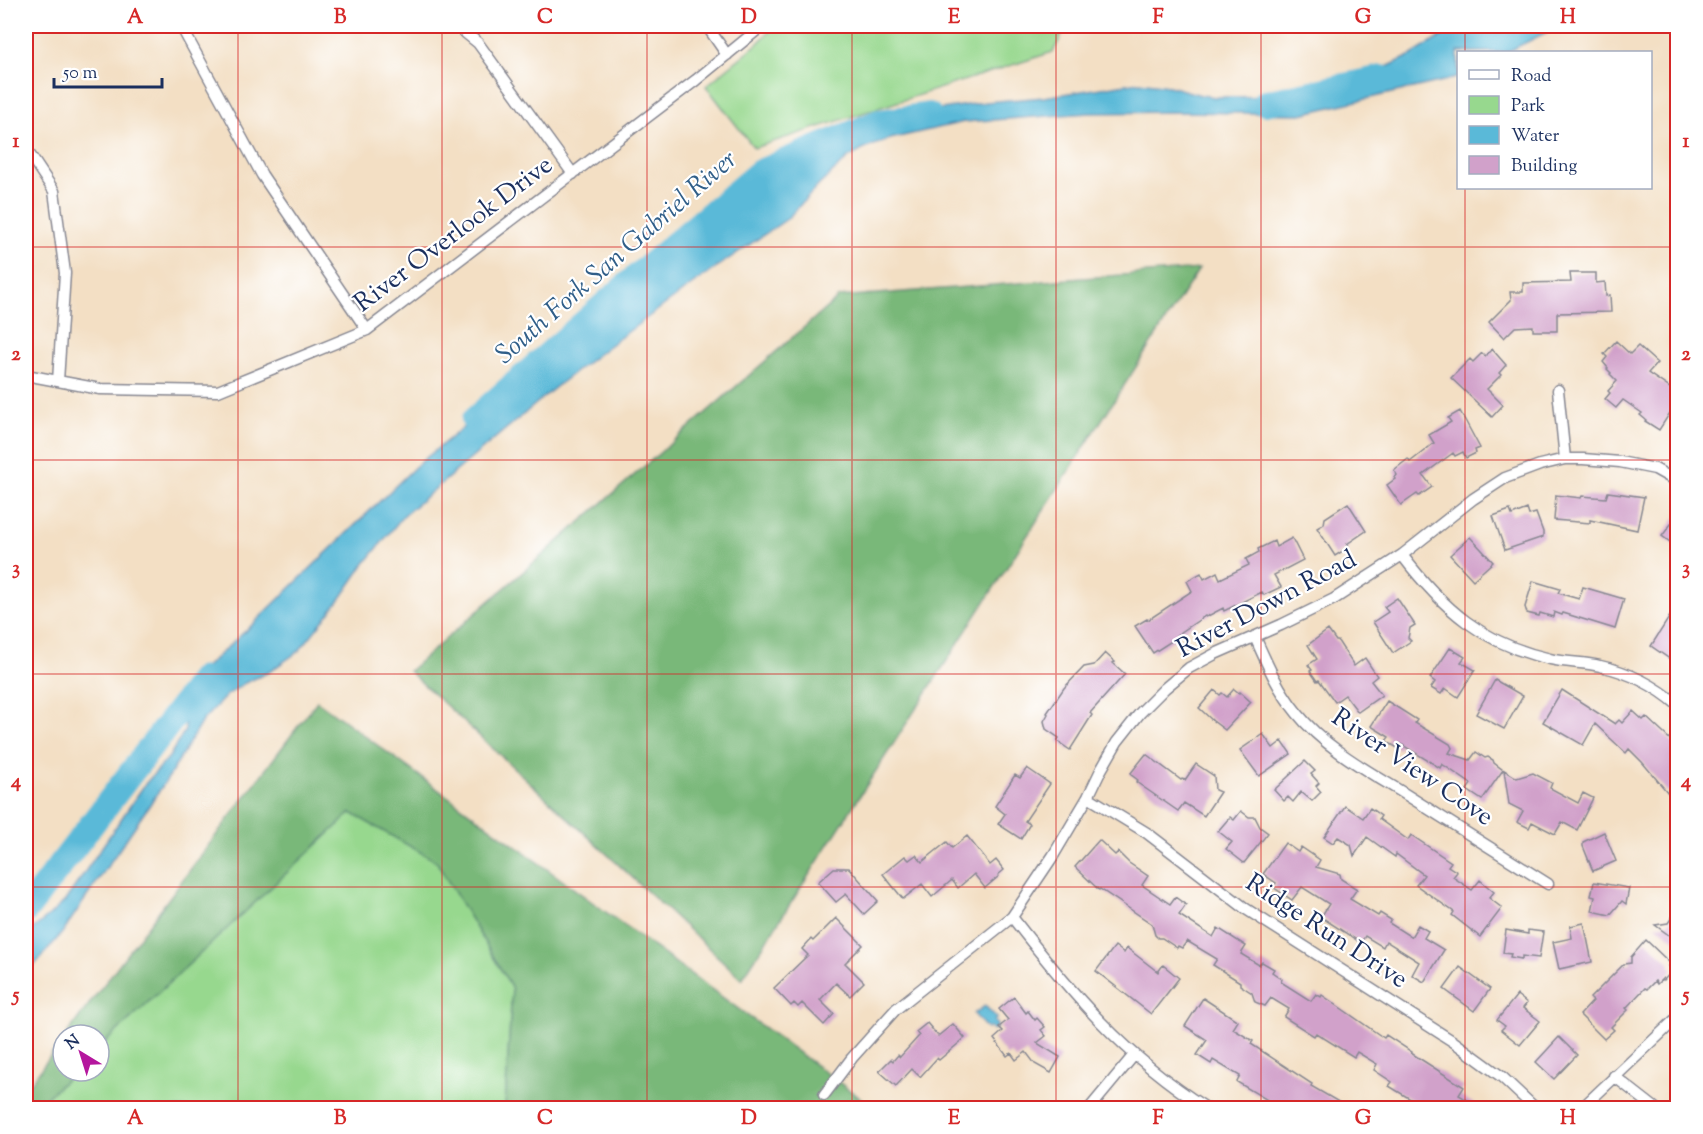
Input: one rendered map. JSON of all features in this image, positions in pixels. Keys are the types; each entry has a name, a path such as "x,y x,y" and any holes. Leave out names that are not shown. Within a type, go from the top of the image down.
{"street":[{"path":"181,26 262,175 367,330"},
{"path":"457,26 477,43 573,174"},
{"path":"707,26 727,55"},
{"name":"River Overlook Drive","path":"26,375 100,389 218,391 367,330 573,174 762,26"},
{"path":"26,149 54,192 65,273 58,381"},
{"path":"1558,390 1565,459"},
{"name":"River Down Road","path":"824,1095 852,1058 896,1010 1012,917 1053,856 1117,742 1140,713 1189,668 1334,599 1402,555 1473,499 1505,478 1540,465 1565,459 1620,462 1655,469 1677,482"},
{"path":"1402,555 1421,580 1471,627 1511,648 1551,660 1599,665 1639,679 1677,705"},
{"name":"River View Cove","path":"1255,638 1283,695 1322,738 1359,766 1548,884"},
{"name":"Ridge Run Drive","path":"1088,797 1147,833 1246,909 1454,1042 1502,1077 1535,1108"},
{"path":"1012,917 1065,985 1098,1020 1156,1073 1206,1108"},
{"path":"1582,1108 1677,1017"},
{"path":"1089,1108 1134,1055"},
{"path":"1614,1076 1654,1108"}],"green space":[{"path":"775,26 1067,26 1053,52 754,148 706,86"},
{"path":"1199,269 742,979 409,671 839,297"},
{"path":"317,701 874,1108 505,1108 512,988 436,861 351,813 111,1037 111,1023 75,1023"},
{"path":"351,812 436,860 512,988 505,1108 35,1108 62,1083 111,1083 111,1037"},
{"path":"51,1055 51,1083 62,1083 35,1108 26,1108 26,1089"}],"water":[{"path":"1458,26 1559,26 1509,51 1457,51 1456,78 1301,114 1089,113 964,122 890,139 848,158 787,219 708,273 606,348 557,386 403,516 299,651 269,672 245,683 227,695 202,721 170,775 62,933 26,975 26,934 65,901 145,784 169,757 185,730 182,702 191,680 252,625 416,466 548,358 692,232 770,176 835,136 935,110 986,102 1044,97 1139,82 1169,86 1216,97 1310,96 1344,87 1410,56"},
{"path":"985,1006 997,1018 994,1021 996,1028 993,1030 990,1027 987,1029 974,1014"}],"building":[{"path":"1570,273 1596,273 1596,283 1605,282 1606,296 1610,295 1611,312 1557,313 1557,331 1533,331 1533,326 1515,327 1504,338 1489,322 1511,300 1510,292 1523,292 1523,283 1571,282"},
{"path":"1616,341 1630,354 1638,346 1657,363 1648,373 1677,393 1677,402 1659,430 1645,421 1640,415 1642,413 1623,400 1616,408 1605,399 1610,393 1608,391 1617,381 1603,362 1607,357 1604,354"},
{"path":"1492,349 1506,365 1499,373 1501,375 1487,389 1503,405 1492,417 1451,378 1470,359 1473,362 1482,353 1485,356"},
{"path":"1460,411 1480,448 1466,458 1463,452 1455,456 1453,453 1423,475 1432,487 1401,505 1387,485 1397,475 1394,470 1408,459 1410,462 1434,443 1429,435 1451,422 1448,418"},
{"path":"1608,492 1644,497 1637,530 1590,520 1590,523 1554,520 1556,495 1606,498"},
{"path":"1348,503 1366,531 1347,544 1349,547 1335,556 1317,528 1324,524 1325,518"},
{"path":"1527,509 1529,515 1536,513 1543,537 1505,550 1493,516 1510,510 1512,515"},
{"path":"1677,516 1677,547 1662,536"},
{"path":"1470,537 1493,562 1473,580 1450,555"},
{"path":"1292,538 1303,560 1274,575 1281,587 1264,595 1262,592 1224,611 1223,608 1205,616 1153,653 1135,626 1192,591 1187,581 1201,573 1204,579 1217,572 1220,579 1249,565 1246,559 1259,552 1258,549 1274,541 1276,547"},
{"path":"1533,581 1560,589 1558,593 1579,599 1583,587 1624,599 1615,629 1563,613 1562,615 1554,612 1553,617 1540,613 1539,616 1527,613 1525,607"},
{"path":"1397,598 1415,625 1410,628 1408,638 1411,641 1393,653 1373,622 1388,612 1384,607"},
{"path":"1677,605 1677,664 1651,646"},
{"path":"1328,630 1354,666 1365,658 1377,676 1371,681 1382,695 1358,712 1345,695 1335,702 1310,671 1312,670 1308,665 1317,659 1308,645"},
{"path":"1450,648 1465,657 1461,662 1475,670 1458,697 1445,688 1441,694 1431,688 1435,682 1430,678"},
{"path":"1105,653 1125,674 1090,713 1092,715 1070,750 1046,729 1044,721 1064,688 1084,667 1094,665"},
{"path":"1495,680 1523,696 1504,729 1476,714"},
{"path":"1234,689 1251,702 1225,730 1199,708 1214,690 1227,697"},
{"path":"1562,690 1615,724 1619,720 1622,723 1633,711 1643,720 1646,717 1677,746 1677,786 1668,793 1629,749 1626,753 1595,724 1583,745 1543,722"},
{"path":"1387,701 1417,720 1415,723 1450,744 1452,748 1449,753 1470,760 1476,752 1493,760 1503,770 1482,800 1467,790 1471,784 1442,764 1440,768 1401,744 1399,749 1386,741 1389,737 1371,726"},
{"path":"1263,734 1273,748 1282,741 1291,754 1259,776 1240,750"},
{"path":"1146,754 1181,780 1185,780 1196,764 1214,776 1215,790 1220,792 1204,816 1184,803 1178,811 1136,782 1138,780 1130,774"},
{"path":"1305,761 1315,771 1311,774 1319,783 1316,786 1321,792 1312,801 1301,792 1293,802 1288,797 1284,801 1274,790"},
{"path":"1027,768 1050,784 1025,821 1030,824 1021,839 998,824 1005,814 995,806 1015,775 1020,778"},
{"path":"1504,770 1517,778 1533,773 1552,783 1550,788 1578,803 1583,793 1593,798 1577,830 1562,822 1555,834 1532,822 1529,828 1517,822 1523,811 1509,804"},
{"path":"1345,806 1363,818 1370,808 1381,816 1379,819 1408,840 1411,835 1451,862 1448,866 1457,872 1453,877 1472,890 1480,880 1494,892 1489,898 1502,908 1480,937 1452,915 1454,912 1416,885 1424,875 1396,854 1395,857 1367,837 1354,856 1351,845 1338,837 1333,843 1324,837"},
{"path":"1241,811 1249,817 1255,817 1260,827 1268,833 1244,863 1226,849 1232,842 1218,831 1230,817 1234,820"},
{"path":"1604,832 1616,861 1593,871 1583,842"},
{"path":"967,836 990,865 996,860 1004,870 985,888 974,874 958,888 952,880 932,897 922,884 903,899 883,874 905,856 909,860 916,855 922,862 947,842 952,848"},
{"path":"1099,840 1115,855 1118,852 1148,876 1142,885 1170,904 1175,897 1186,905 1179,915 1213,937 1218,928 1246,946 1241,954 1259,965 1262,962 1274,969 1272,972 1282,979 1281,982 1311,1001 1316,994 1321,997 1322,995 1384,1038 1386,1035 1464,1087 1459,1095 1481,1108 1425,1108 1389,1086 1392,1082 1374,1070 1377,1064 1357,1052 1354,1057 1316,1033 1314,1036 1284,1017 1289,1009 1271,998 1265,1006 1255,1002 1252,993 1240,985 1240,982 1213,965 1217,959 1187,941 1182,948 1178,946 1177,948 1162,938 1158,938 1152,924 1099,890 1075,867"},
{"path":"1285,843 1298,852 1301,847 1320,860 1316,867 1340,874 1341,879 1357,889 1350,899 1378,916 1380,913 1391,920 1389,923 1411,937 1418,925 1428,931 1424,938 1444,950 1424,982 1412,975 1419,962 1386,941 1383,947 1365,936 1361,943 1321,917 1329,904 1302,887 1292,900 1273,887 1276,883 1263,874"},
{"path":"834,868 849,868 878,901 864,914 846,894 836,902 818,882"},
{"path":"1594,882 1629,888 1626,904 1622,901 1610,915 1592,911 1595,897 1591,896"},
{"path":"1677,910 1677,941 1655,925 1668,923"},
{"path":"836,918 863,945 845,963 864,982 850,996 836,983 820,1000 834,1014 824,1025 802,1003 798,1007 794,1003 791,1006 774,988 808,955 802,949"},
{"path":"1584,923 1592,962 1559,969 1553,942 1572,938 1570,926"},
{"path":"1506,930 1528,934 1528,930 1543,932 1539,958 1522,956 1522,959 1503,953"},
{"path":"1646,940 1671,964 1669,966 1673,970 1664,980 1663,978 1657,984 1655,981 1647,989 1645,988 1626,1008 1628,1010 1611,1027 1614,1030 1604,1039 1580,1015 1593,1001 1590,998 1624,964 1631,963 1631,957"},
{"path":"1115,946 1124,953 1127,948 1158,972 1163,965 1179,978 1151,1014 1096,971"},
{"path":"1460,967 1490,989 1474,1011 1444,989"},
{"path":"1517,995 1527,1003 1523,1008 1540,1021 1520,1045 1501,1030 1505,1026 1497,1020"},
{"path":"1014,997 1026,1013 1028,1011 1045,1027 1041,1030 1046,1036 1037,1043 1060,1057 1051,1073 1035,1064 1026,1052 1016,1060 1011,1053 1007,1056 994,1039 1003,1031 999,1027 1008,1020 999,1009"},
{"path":"1203,998 1238,1021 1233,1029 1253,1041 1251,1044 1312,1084 1311,1086 1349,1108 1281,1108 1237,1082 1240,1076 1213,1060 1211,1064 1197,1055 1207,1040 1185,1026"},
{"path":"927,1023 938,1036 953,1024 965,1038 939,1060 937,1058 920,1077 912,1069 896,1086 879,1071 891,1059 893,1061 898,1055 900,1057 919,1036 916,1032"},
{"path":"1559,1037 1577,1055 1554,1079 1536,1062"}],"waterway":[{"name":"South Fork San Gabriel River","path":"1265,103 1382,78"},
{"name":"South Fork San Gabriel River","path":"474,420 628,284 760,172 879,122 929,115"},
{"name":"South Fork San Gabriel River","path":"26,910 203,679"}]}
